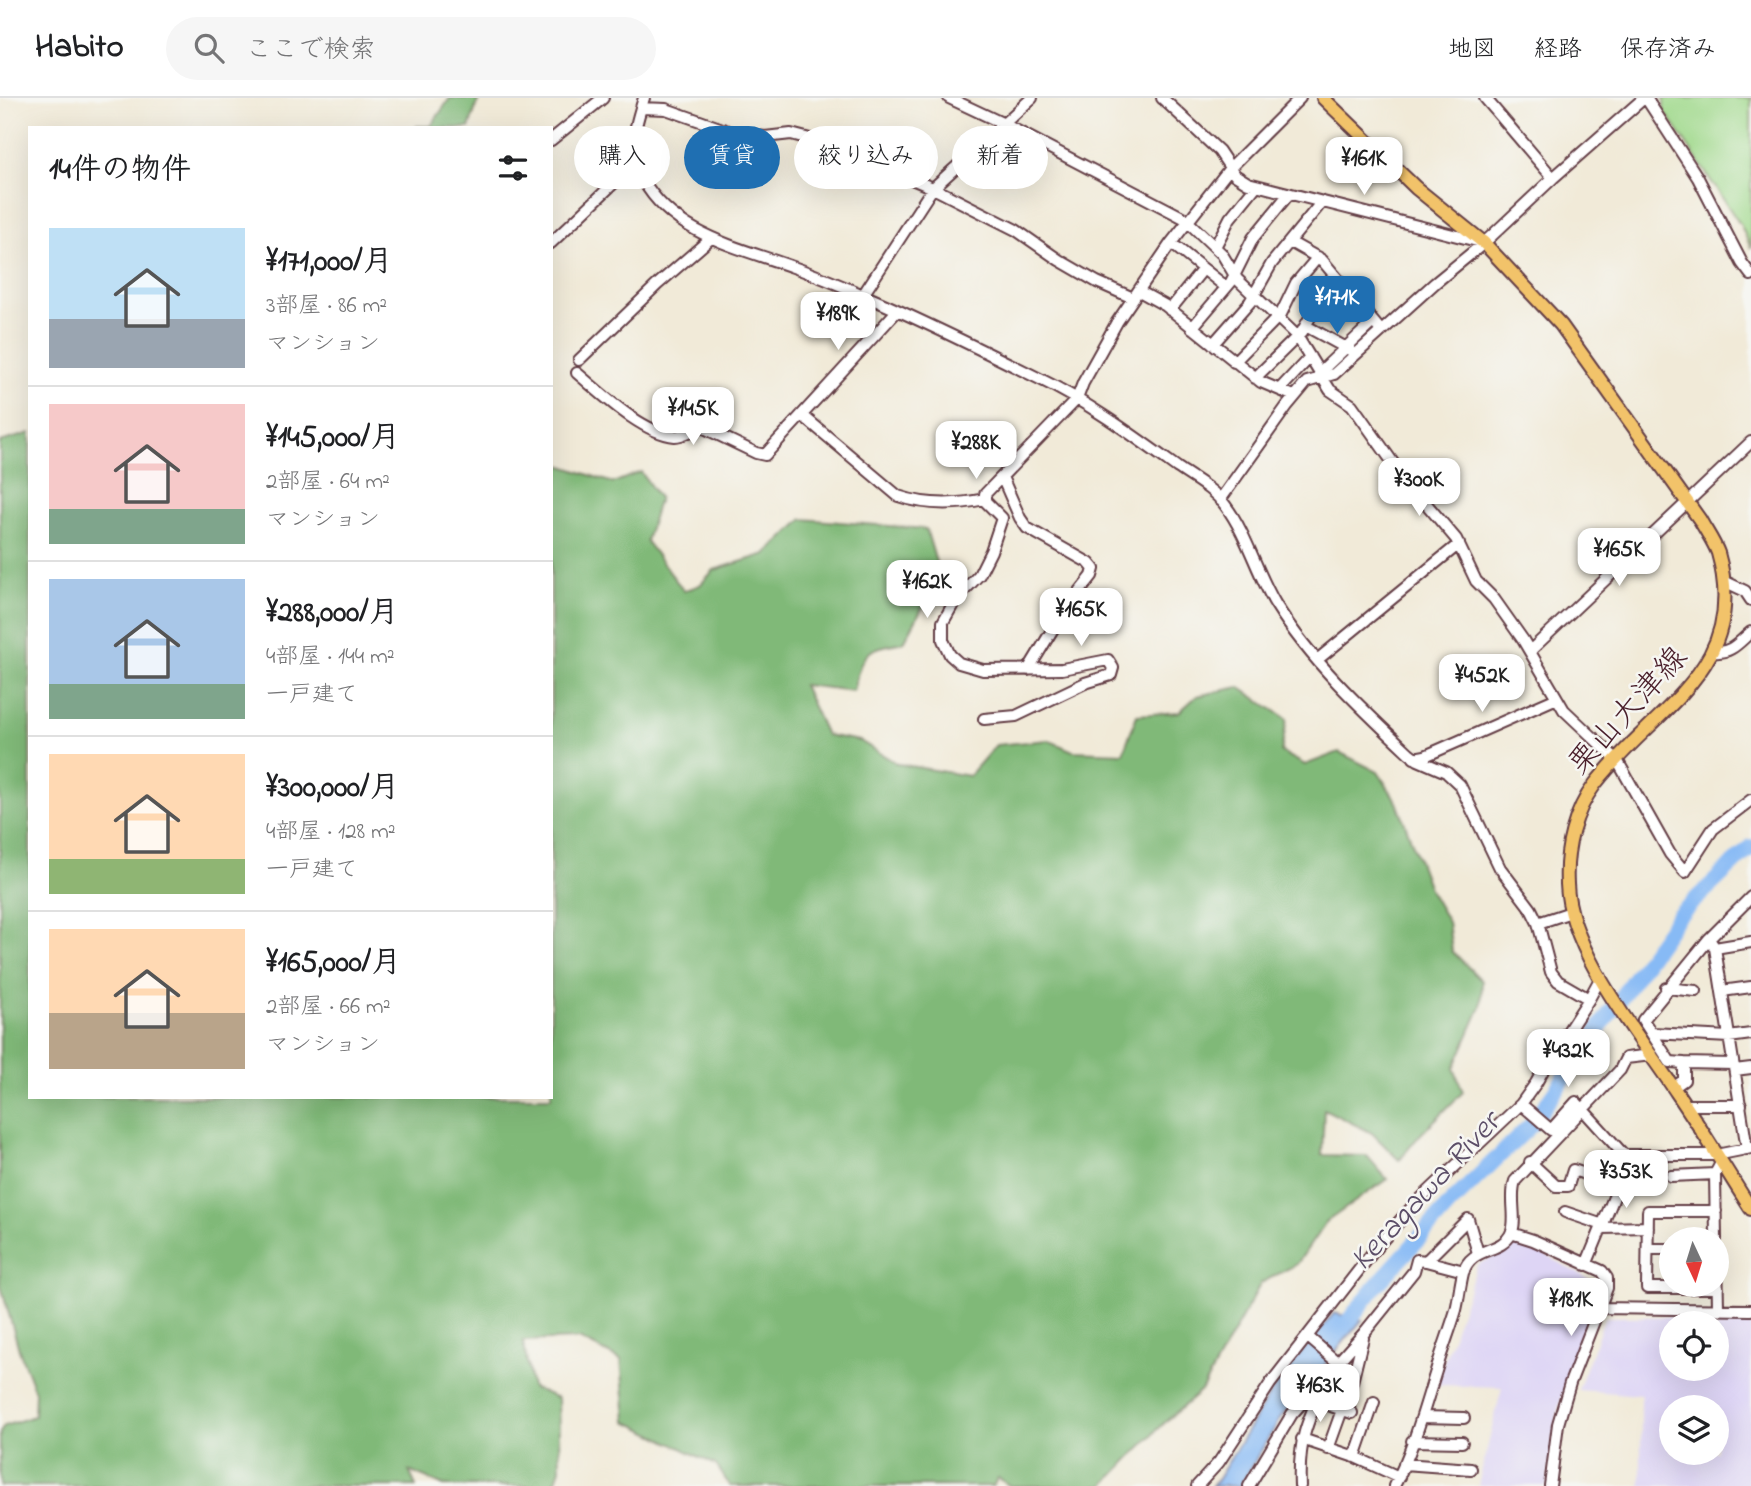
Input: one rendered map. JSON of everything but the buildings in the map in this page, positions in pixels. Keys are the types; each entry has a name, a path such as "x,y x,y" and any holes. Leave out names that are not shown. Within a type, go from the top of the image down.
{"main road":[{"name":"栗山大津線","path":"1323,98 1416,188 1484,243 1561,326 1688,503 1717,551 1726,582 1727,610 1721,639 1694,685 1616,760 1594,786 1576,819 1569,847 1567,885 1571,912 1586,949 1603,980 1674,1087 1718,1164 1751,1209"}],"street":[{"path":"553,138 603,98"},
{"path":"950,98 1184,218 1186,223 1222,254 1254,297 1297,336 1330,390 1352,405 1401,474 1459,544 1476,581 1494,599 1530,651 1570,718 1616,760 1670,854 1685,872 1713,829 1751,800"},
{"path":"938,183 1032,98"},
{"path":"1162,98 1219,151 1235,175 1256,186 1484,243"},
{"path":"984,719 1016,716 1032,710 1064,692 1111,675 1113,668 1108,660 1062,669 984,670 968,667 950,655 943,640 943,622 949,609 979,575 1000,530 1002,518 986,502 985,494 1077,399 1089,373 1136,295 1171,243 1230,167 1300,98"},
{"path":"1485,98 1553,178"},
{"path":"1220,500 1294,396 1307,382 1322,375 1334,374 1351,351 1377,327 1484,243 1553,178 1645,98 1698,178 1742,263 1751,275"},
{"path":"634,126 643,103 734,133 765,137 794,135"},
{"path":"1215,247 1230,218 1256,186"},
{"path":"553,241 608,189"},
{"path":"648,189 676,218 710,239 794,267 863,295 1042,379 1140,440 1220,500 1274,601 1291,629 1317,660 1414,758 1446,772 1460,785 1500,868 1531,909 1538,923 1551,972 1558,981 1589,999"},
{"path":"863,295 932,189"},
{"path":"935,189 1016,230 1097,282 1170,310 1255,379 1294,396"},
{"path":"1192,328 1226,287 1253,238 1288,195"},
{"path":"1213,344 1254,297 1272,263 1321,203"},
{"path":"579,360 658,284 710,239"},
{"path":"1290,242 1318,257 1377,327"},
{"path":"1171,243 1226,287"},
{"path":"1234,362 1277,318 1296,283 1318,257"},
{"path":"1170,310 1203,268"},
{"path":"1255,379 1306,326 1320,299 1338,281"},
{"path":"577,373 645,426 675,436 702,427 765,455 897,311"},
{"path":"1306,326 1351,351"},
{"path":"1280,389 1310,357"},
{"path":"802,415 898,496 914,502 939,504 964,504 985,499"},
{"path":"1530,651 1751,442"},
{"path":"1002,477 1027,528 1089,563 1094,569 1092,576 1062,614 1028,670"},
{"path":"1317,660 1459,544"},
{"path":"1726,582 1745,591 1751,600"},
{"path":"1714,652 1724,653 1731,650 1751,632"},
{"path":"1414,758 1426,756 1557,698"},
{"path":"1751,897 1712,944 1667,988 1643,1020 1670,1062 1751,1068"},
{"path":"1538,923 1571,912"},
{"path":"1712,944 1751,942"},
{"path":"1671,1176 1718,1164 1749,1149 1745,1111 1734,1067 1712,944"},
{"path":"1197,1486 1219,1462 1270,1384 1310,1339 1380,1243 1413,1206 1524,1106 1546,1065 1603,980"},
{"path":"1722,991 1751,986"},
{"path":"1667,988 1696,991"},
{"path":"1652,1033 1729,1037 1751,1034"},
{"path":"1301,1439 1355,1457 1397,1481 1422,1417 1456,1309 1464,1271 1469,1261 1478,1253 1497,1246 1511,1233 1512,1189 1522,1172 1620,1070 1626,1058 1652,1055"},
{"path":"1674,1087 1684,1080 1684,1063"},
{"path":"1522,1172 1520,1167 1549,1128 1576,1102 1624,1155 1628,1163 1586,1265"},
{"path":"1685,1105 1745,1111"},
{"path":"1524,1106 1549,1128"},
{"path":"1624,1155 1718,1164"},
{"path":"1531,1162 1556,1186 1568,1186 1573,1170 1619,1185"},
{"path":"1716,1227 1718,1164"},
{"path":"1659,1288 1647,1288 1648,1211 1716,1210"},
{"path":"1566,1212 1602,1227 1648,1227"},
{"path":"1426,1261 1468,1219 1478,1253"},
{"path":"1511,1233 1602,1271 1606,1278 1607,1288 1570,1382 1558,1424 1550,1486"},
{"path":"1648,1249 1659,1249"},
{"path":"1249,1486 1292,1414 1364,1333 1414,1270 1417,1259 1464,1271"},
{"path":"1718,1297 1718,1310"},
{"path":"1600,1308 1751,1310"},
{"path":"1351,1386 1364,1333"},
{"path":"1310,1339 1335,1366"},
{"path":"1300,1486 1301,1439 1335,1366"},
{"path":"1355,1457 1374,1402"},
{"path":"1328,1449 1341,1409"},
{"path":"1422,1417 1464,1418"},
{"path":"1412,1441 1462,1442"},
{"path":"1404,1464 1471,1469"}],"shaded area":[{"path":"1522,1242 1600,1285 1558,1409 1547,1486 1478,1486 1502,1387 1436,1385 1477,1265"},
{"path":"1729,1316 1751,1316 1751,1486 1641,1486 1641,1395 1578,1390 1605,1317 1659,1317 1659,1381 1729,1381"}],"green space":[{"path":"450,98 479,98 470,126 431,126"},
{"path":"1664,98 1751,98 1751,248 1741,226 1664,110"},
{"path":"28,434 28,1099 553,1099 553,487 558,480 553,474 553,463 613,483 641,472 659,498 646,541 684,591 700,585 714,570 766,554 803,519 926,529 940,575 904,642 881,647 867,654 853,691 803,685 826,735 860,741 898,764 969,776 996,745 1048,740 1073,751 1123,753 1137,715 1179,712 1197,696 1239,687 1287,719 1281,752 1305,765 1339,752 1378,772 1397,802 1430,891 1448,922 1452,951 1482,981 1481,1007 1454,1068 1463,1092 1399,1160 1372,1133 1324,1109 1322,1155 1367,1156 1387,1179 1326,1222 1297,1264 1261,1283 1201,1391 1163,1424 1103,1486 1010,1486 998,1478 993,1486 730,1486 716,1465 626,1421 621,1360 579,1339 523,1341 532,1388 558,1398 560,1469 554,1486 444,1486 409,1471 416,1486 0,1486 0,1433 4,1426 34,1416 35,1392 20,1353 0,1283 0,442"}],"water":[{"path":"1334,1313 1362,1320 1281,1417 1240,1486 1212,1486 1278,1381"}],"waterway":[{"name":"Keragawa River","path":"1339,1333 1375,1287 1451,1203 1532,1124 1678,916 1751,847"}]}
